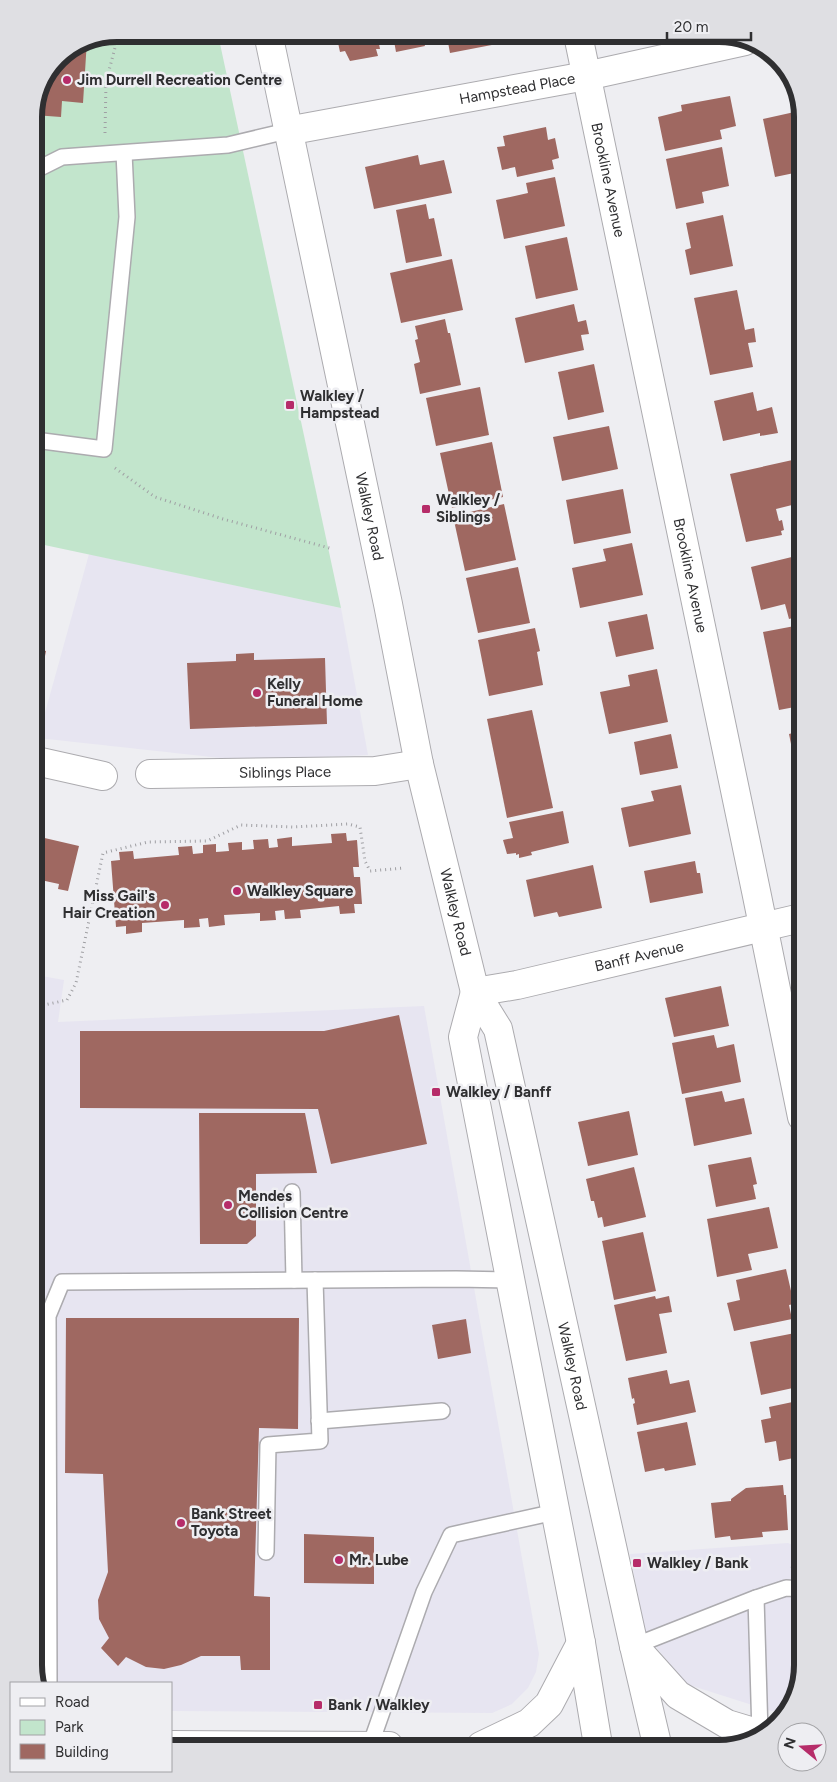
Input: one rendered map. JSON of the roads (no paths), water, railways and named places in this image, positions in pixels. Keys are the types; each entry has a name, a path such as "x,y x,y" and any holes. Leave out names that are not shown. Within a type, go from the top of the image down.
{"main road":[{"name":"Walkley Road","path":"270,42 386,595 419,764 475,992 498,1029 656,1740"},
{"name":"Brookline Avenue","path":"580,43 794,1078"},
{"name":"Hampstead Place","path":"287,131 586,76 732,44"},
{"path":"43,762 103,776"},
{"name":"Siblings Place","path":"150,774 375,771 419,764"},
{"name":"Banff Avenue","path":"475,992 517,985 794,919"},
{"name":"Walkley Road","path":"475,992 463,1038 581,1643 597,1740"},
{"path":"494,1740 528,1723 549,1704 581,1643"},
{"path":"634,1646 678,1695 726,1724 753,1732"}],"lane":[{"path":"43,166 62,157 228,145 287,131"},
{"path":"43,441 104,449 127,217 124,153"},
{"path":"292,1192 294,1280"},
{"path":"266,1552 268,1445 320,1441 314,1280"},
{"path":"49,1682 48,1316 62,1282 510,1280"},
{"path":"319,1421 442,1411"},
{"path":"372,1739 424,1592 451,1535 555,1512"},
{"path":"634,1646 756,1598 786,1588 794,1589"},
{"path":"756,1598 760,1727"}],"place":[{"name":"Jim Durrell Recreation Centre","path":"67,80"},
{"name":"Walkley / Hampstead","path":"290,405"},
{"name":"Walkley / Siblings","path":"426,509"},
{"name":"Kelly Funeral Home","path":"257,693"},
{"name":"Walkley Square","path":"237,891"},
{"name":"Miss Gail's Hair Creation","path":"165,905"},
{"name":"Walkley / Banff","path":"436,1092"},
{"name":"Mendes Collision Centre","path":"228,1205"},
{"name":"Bank Street Toyota","path":"181,1523"},
{"name":"Mr. Lube","path":"339,1560"},
{"name":"Walkley / Bank","path":"637,1563"},
{"name":"Bank / Walkley","path":"318,1705"}]}
